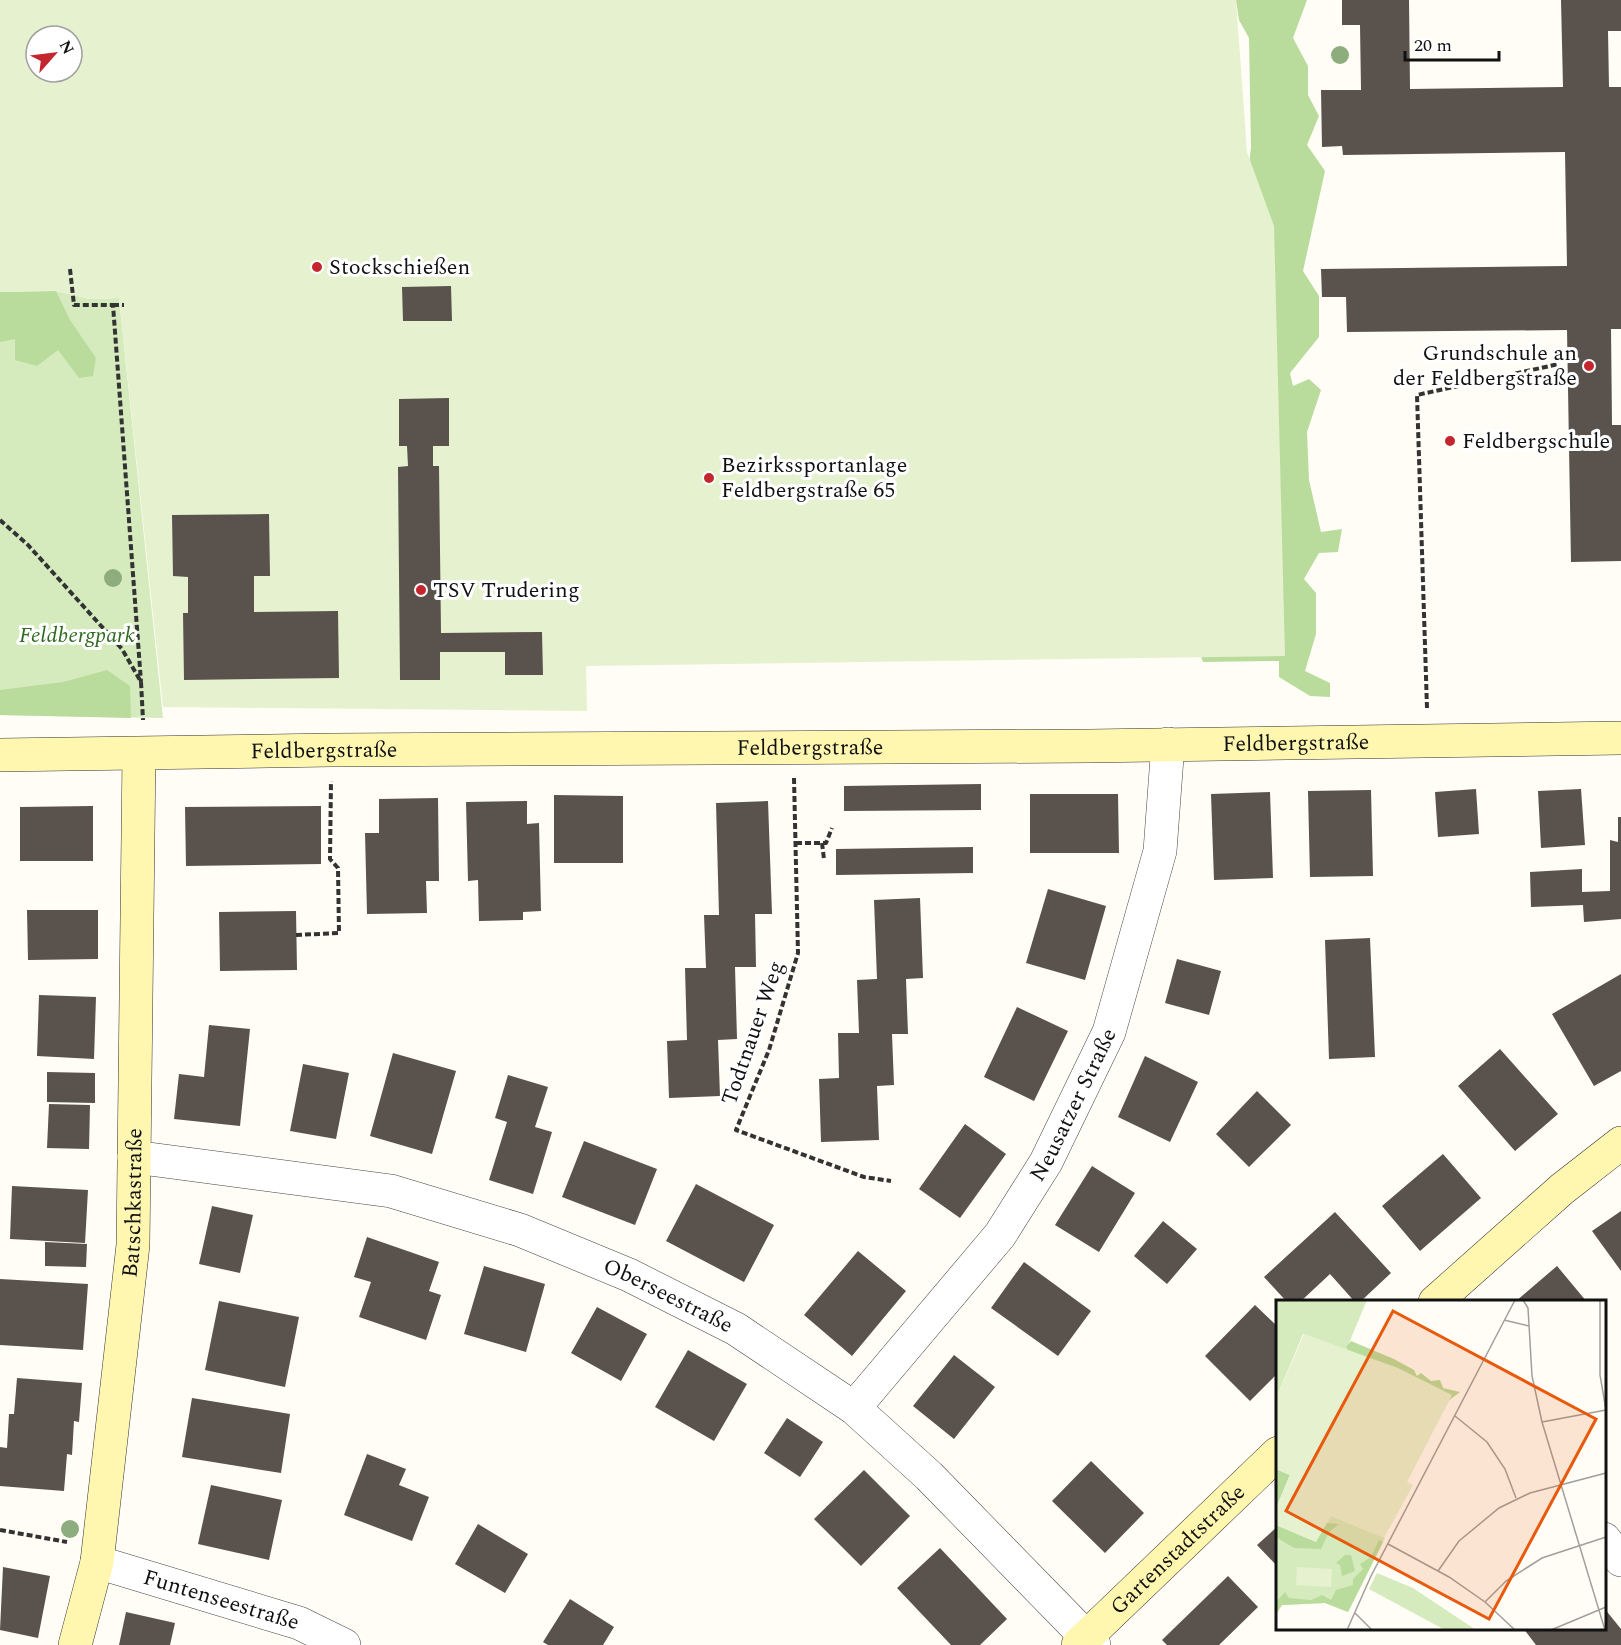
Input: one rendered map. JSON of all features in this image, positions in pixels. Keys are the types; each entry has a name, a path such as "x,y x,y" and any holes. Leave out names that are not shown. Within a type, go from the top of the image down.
{"street":[{"name":"Feldbergstraße","path":"0,755 1621,738"},
{"name":"Neusatzer Straße","path":"854,1408 1000,1235 1046,1162 1109,1032 1160,851 1168,744"},
{"name":"Batschkastraße","path":"75,1645 97,1562 133,1245 139,754"},
{"path":"1437,1300 1562,1189 1621,1143"},
{"name":"Oberseestraße","path":"135,1157 391,1191 520,1230 629,1275 736,1329 854,1408 928,1476 1086,1642"},
{"name":"Gartenstadtstraße","path":"1086,1642 1276,1455"},
{"path":"1606,1540 1621,1560"},
{"name":"Funtenseestraße","path":"97,1562 298,1623 344,1645"}],"path":[{"path":"70,269 74,305 124,305"},
{"path":"113,305 141,682 143,727 139,754"},
{"path":"1426,674 1417,395 1559,364"},
{"path":"0,520 28,545 122,649 141,682"},
{"name":"Todtnauer Weg","path":"794,748 798,953 769,1050 736,1130 864,1177 891,1180"},
{"path":"296,935 339,933 338,868 330,859 331,750"},
{"path":"796,843 826,843 832,828"},
{"path":"822,843 824,859"},
{"path":"0,1530 68,1543"}],"green space":[{"name":"Bezirkssportanlage Feldbergstraße 65","path":"0,0 1236,0 1247,152 1274,226 1285,656 586,666 587,711 163,707 119,298 90,299 56,291 0,292"},
{"path":"1236,0 1307,0 1293,38 1308,66 1308,95 1319,116 1307,145 1325,171 1303,271 1319,296 1319,337 1290,373 1293,386 1309,379 1321,390 1307,432 1309,480 1321,532 1342,529 1338,552 1319,553 1304,579 1316,593 1316,634 1305,671 1330,683 1330,697 1310,696 1279,677 1279,661 1203,662 1194,637 1251,147 1249,38 1239,20"},
{"name":"Feldbergpark","path":"56,291 90,299 119,298 163,718 0,715 0,292"},
{"path":"56,291 70,320 96,358 93,376 79,378 58,350 37,366 15,360 15,339 0,342 0,292"},
{"path":"107,670 130,686 131,718 0,715 0,690 63,682"}],"building":[{"path":"1342,0 1409,0 1410,89 1563,87 1561,0 1621,0 1621,31 1608,31 1609,87 1621,87 1621,329 1611,329 1612,425 1621,425 1621,561 1571,562 1567,330 1347,332 1346,297 1322,297 1321,269 1567,266 1565,152 1343,155 1342,146 1322,147 1321,90 1361,90 1360,25 1342,25"},
{"path":"451,286 452,321 403,321 402,287"},
{"path":"449,398 449,446 433,446 433,466 439,466 441,633 542,632 543,675 505,675 505,652 440,652 440,680 400,680 398,467 408,466 407,446 399,446 399,399"},
{"path":"269,514 270,576 254,576 254,612 338,611 339,678 184,680 183,613 188,613 188,577 173,576 172,515"},
{"path":"981,784 981,810 844,811 844,786"},
{"path":"1476,789 1479,834 1438,837 1435,792"},
{"path":"1581,789 1585,845 1541,848 1538,791"},
{"path":"1371,790 1373,876 1310,877 1308,791"},
{"path":"1270,792 1273,878 1214,880 1211,794"},
{"path":"1030,794 1118,794 1119,853 1030,853"},
{"path":"554,795 623,796 623,863 554,863"},
{"path":"438,798 439,881 426,881 427,913 367,914 365,833 379,833 379,799"},
{"path":"527,801 527,824 539,823 541,911 523,912 523,920 479,921 478,880 468,881 466,802"},
{"path":"768,801 772,914 755,914 756,967 735,967 737,1039 718,1040 720,1096 669,1098 667,1041 687,1040 685,968 706,968 704,915 719,915 716,803"},
{"path":"93,806 93,861 20,861 20,807"},
{"path":"321,806 321,864 186,866 185,807"},
{"path":"1618,817 1621,817 1621,919 1584,922 1583,905 1531,907 1530,872 1582,869 1582,892 1610,891 1610,840 1618,842"},
{"path":"973,847 973,873 836,875 836,849"},
{"path":"1048,889 1106,906 1085,980 1026,963"},
{"path":"920,898 923,978 906,979 908,1034 892,1034 894,1085 877,1086 879,1140 821,1142 819,1079 839,1078 838,1033 859,1033 857,980 877,979 874,900"},
{"path":"27,910 98,910 98,959 28,960"},
{"path":"296,911 297,970 220,971 219,912"},
{"path":"1370,938 1375,1057 1329,1059 1325,940"},
{"path":"1177,959 1221,971 1209,1015 1165,1003"},
{"path":"1621,974 1621,1071 1594,1086 1552,1014"},
{"path":"39,995 96,997 94,1059 37,1056"},
{"path":"1017,1007 1068,1031 1034,1101 984,1077"},
{"path":"209,1025 250,1029 240,1126 174,1119 179,1074 204,1077"},
{"path":"1500,1049 1558,1114 1515,1151 1458,1086"},
{"path":"393,1053 456,1071 432,1154 370,1136"},
{"path":"1145,1056 1198,1082 1170,1142 1118,1117"},
{"path":"303,1064 349,1073 336,1139 290,1131"},
{"path":"47,1072 95,1073 95,1103 47,1102"},
{"path":"508,1075 548,1087 535,1127 552,1132 533,1194 489,1180 507,1122 495,1118"},
{"path":"1257,1091 1291,1125 1249,1167 1216,1134"},
{"path":"49,1104 90,1105 89,1149 47,1148"},
{"path":"965,1124 1006,1154 960,1218 919,1189"},
{"path":"584,1141 657,1169 635,1225 562,1197"},
{"path":"1443,1154 1481,1198 1420,1251 1382,1206"},
{"path":"1092,1166 1135,1193 1099,1252 1055,1225"},
{"path":"696,1184 774,1225 744,1282 666,1241"},
{"path":"12,1186 88,1190 85,1243 10,1239"},
{"path":"212,1206 253,1215 240,1273 199,1264"},
{"path":"1621,1211 1621,1271 1592,1231"},
{"path":"1335,1212 1391,1273 1362,1300 1353,1300 1330,1274 1302,1300 1285,1300 1264,1277"},
{"path":"1163,1221 1197,1249 1167,1284 1134,1256"},
{"path":"367,1237 439,1262 429,1291 441,1295 426,1340 359,1317 371,1282 354,1277"},
{"path":"45,1242 87,1244 86,1267 45,1266"},
{"path":"858,1251 906,1291 852,1356 804,1315"},
{"path":"1024,1262 1091,1311 1058,1356 991,1308"},
{"path":"484,1266 545,1284 526,1352 464,1334"},
{"path":"1557,1266 1585,1300 1517,1300"},
{"path":"0,1279 88,1284 83,1350 0,1345"},
{"path":"219,1301 299,1317 285,1387 205,1370"},
{"path":"1255,1305 1276,1325 1276,1375 1250,1401 1205,1356"},
{"path":"597,1307 647,1334 621,1381 571,1353"},
{"path":"688,1350 747,1384 714,1441 655,1407"},
{"path":"954,1355 995,1387 954,1439 913,1406"},
{"path":"17,1378 82,1383 79,1422 74,1421 72,1455 67,1454 64,1491 0,1486 0,1447 7,1448 9,1414 14,1414"},
{"path":"192,1398 290,1414 281,1473 182,1457"},
{"path":"787,1418 823,1442 800,1477 764,1453"},
{"path":"367,1454 406,1469 399,1485 429,1497 412,1541 344,1515"},
{"path":"1091,1461 1144,1513 1105,1553 1052,1501"},
{"path":"864,1470 910,1516 861,1566 814,1519"},
{"path":"211,1485 282,1500 269,1560 198,1544"},
{"path":"478,1524 528,1554 505,1593 455,1564"},
{"path":"1276,1528 1276,1565 1257,1545"},
{"path":"940,1548 1007,1619 980,1645 951,1645 897,1588"},
{"path":"3,1567 50,1576 38,1638 0,1630"},
{"path":"1228,1576 1258,1607 1219,1645 1167,1645 1162,1640"},
{"path":"570,1599 614,1627 603,1645 548,1645 543,1642"},
{"path":"1606,1610 1621,1629 1621,1645 1536,1645 1525,1630 1606,1630"},
{"path":"126,1612 175,1623 170,1645 119,1645"}],"place":[{"name":"Stockschießen","path":"317,267"},
{"name":"Grundschule an der Feldbergstraße","path":"1589,366"},
{"name":"Feldbergschule","path":"1450,441"},
{"name":"Bezirkssportanlage Feldbergstraße 65","path":"709,478"},
{"name":"TSV Trudering","path":"421,590"}]}
